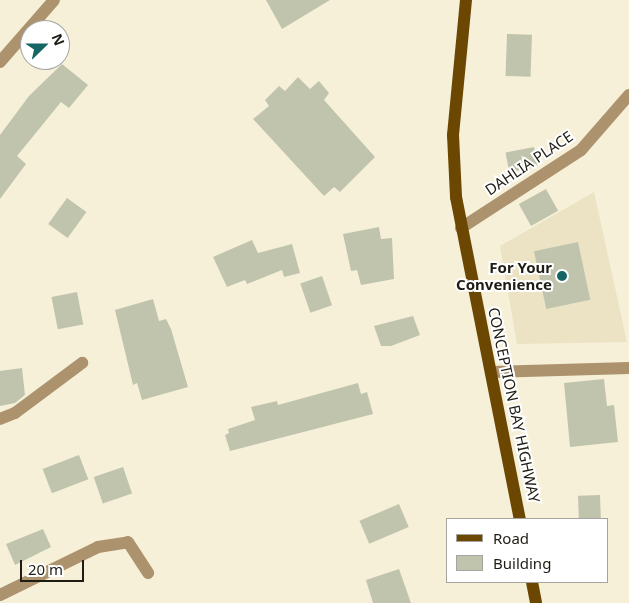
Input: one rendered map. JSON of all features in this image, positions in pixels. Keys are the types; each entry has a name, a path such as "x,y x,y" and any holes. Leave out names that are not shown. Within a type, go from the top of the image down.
{"main road":[{"name":"CONCEPTION BAY HIGHWAY","path":"466,0 452,135 461,228 520,518"},
{"path":"532,583 536,603"}],"street":[{"path":"0,62 54,0"},
{"name":"DAHLIA PLACE","path":"461,228 581,150 629,94"},
{"path":"0,419 15,413 82,363"},
{"path":"491,372 629,368"},
{"path":"0,594 98,547 128,542 148,572"}],"shaded area":[{"path":"594,192 627,342 517,344 500,246"}],"building":[{"path":"266,0 330,0 282,29"},
{"path":"507,34 532,35 531,77 506,76"},
{"path":"56,70 69,70 88,85 69,108 61,102 17,156 26,164 0,199 0,135 29,96"},
{"path":"298,77 310,89 319,81 329,93 324,100 375,157 340,192 334,187 324,196 253,119 269,106 265,100 279,86 285,91"},
{"path":"534,147 538,167 509,172 506,153"},
{"path":"546,189 558,211 531,226 519,204"},
{"path":"67,198 86,212 68,238 48,224"},
{"path":"379,227 381,239 392,238 394,279 361,285 357,270 351,271 343,234"},
{"path":"252,240 258,253 292,244 300,273 284,277 282,270 247,284 245,280 227,287 213,257"},
{"name":"For Your Convenience","path":"578,242 590,300 546,309 534,251"},
{"path":"322,276 332,305 310,313 300,283"},
{"path":"77,292 83,324 58,329 51,297"},
{"path":"153,299 159,321 166,319 171,329 188,387 142,400 137,383 133,385 115,310"},
{"path":"413,316 420,335 391,346 381,346 374,326"},
{"path":"22,368 25,395 15,403 0,406 0,371"},
{"path":"604,379 607,406 614,405 618,442 570,447 564,383"},
{"path":"358,383 361,394 367,392 373,414 230,451 225,435 229,433 228,429 255,420 251,407 277,401 278,405"},
{"path":"79,455 88,479 52,493 43,469"},
{"path":"123,467 132,493 103,504 94,477"},
{"path":"600,495 601,518 579,518 578,496"},
{"path":"399,504 409,527 369,544 359,521"},
{"path":"43,529 51,547 15,565 6,544"},
{"path":"399,569 411,603 373,603 366,580"}],"place":[{"name":"For Your Convenience","path":"562,276"}]}
